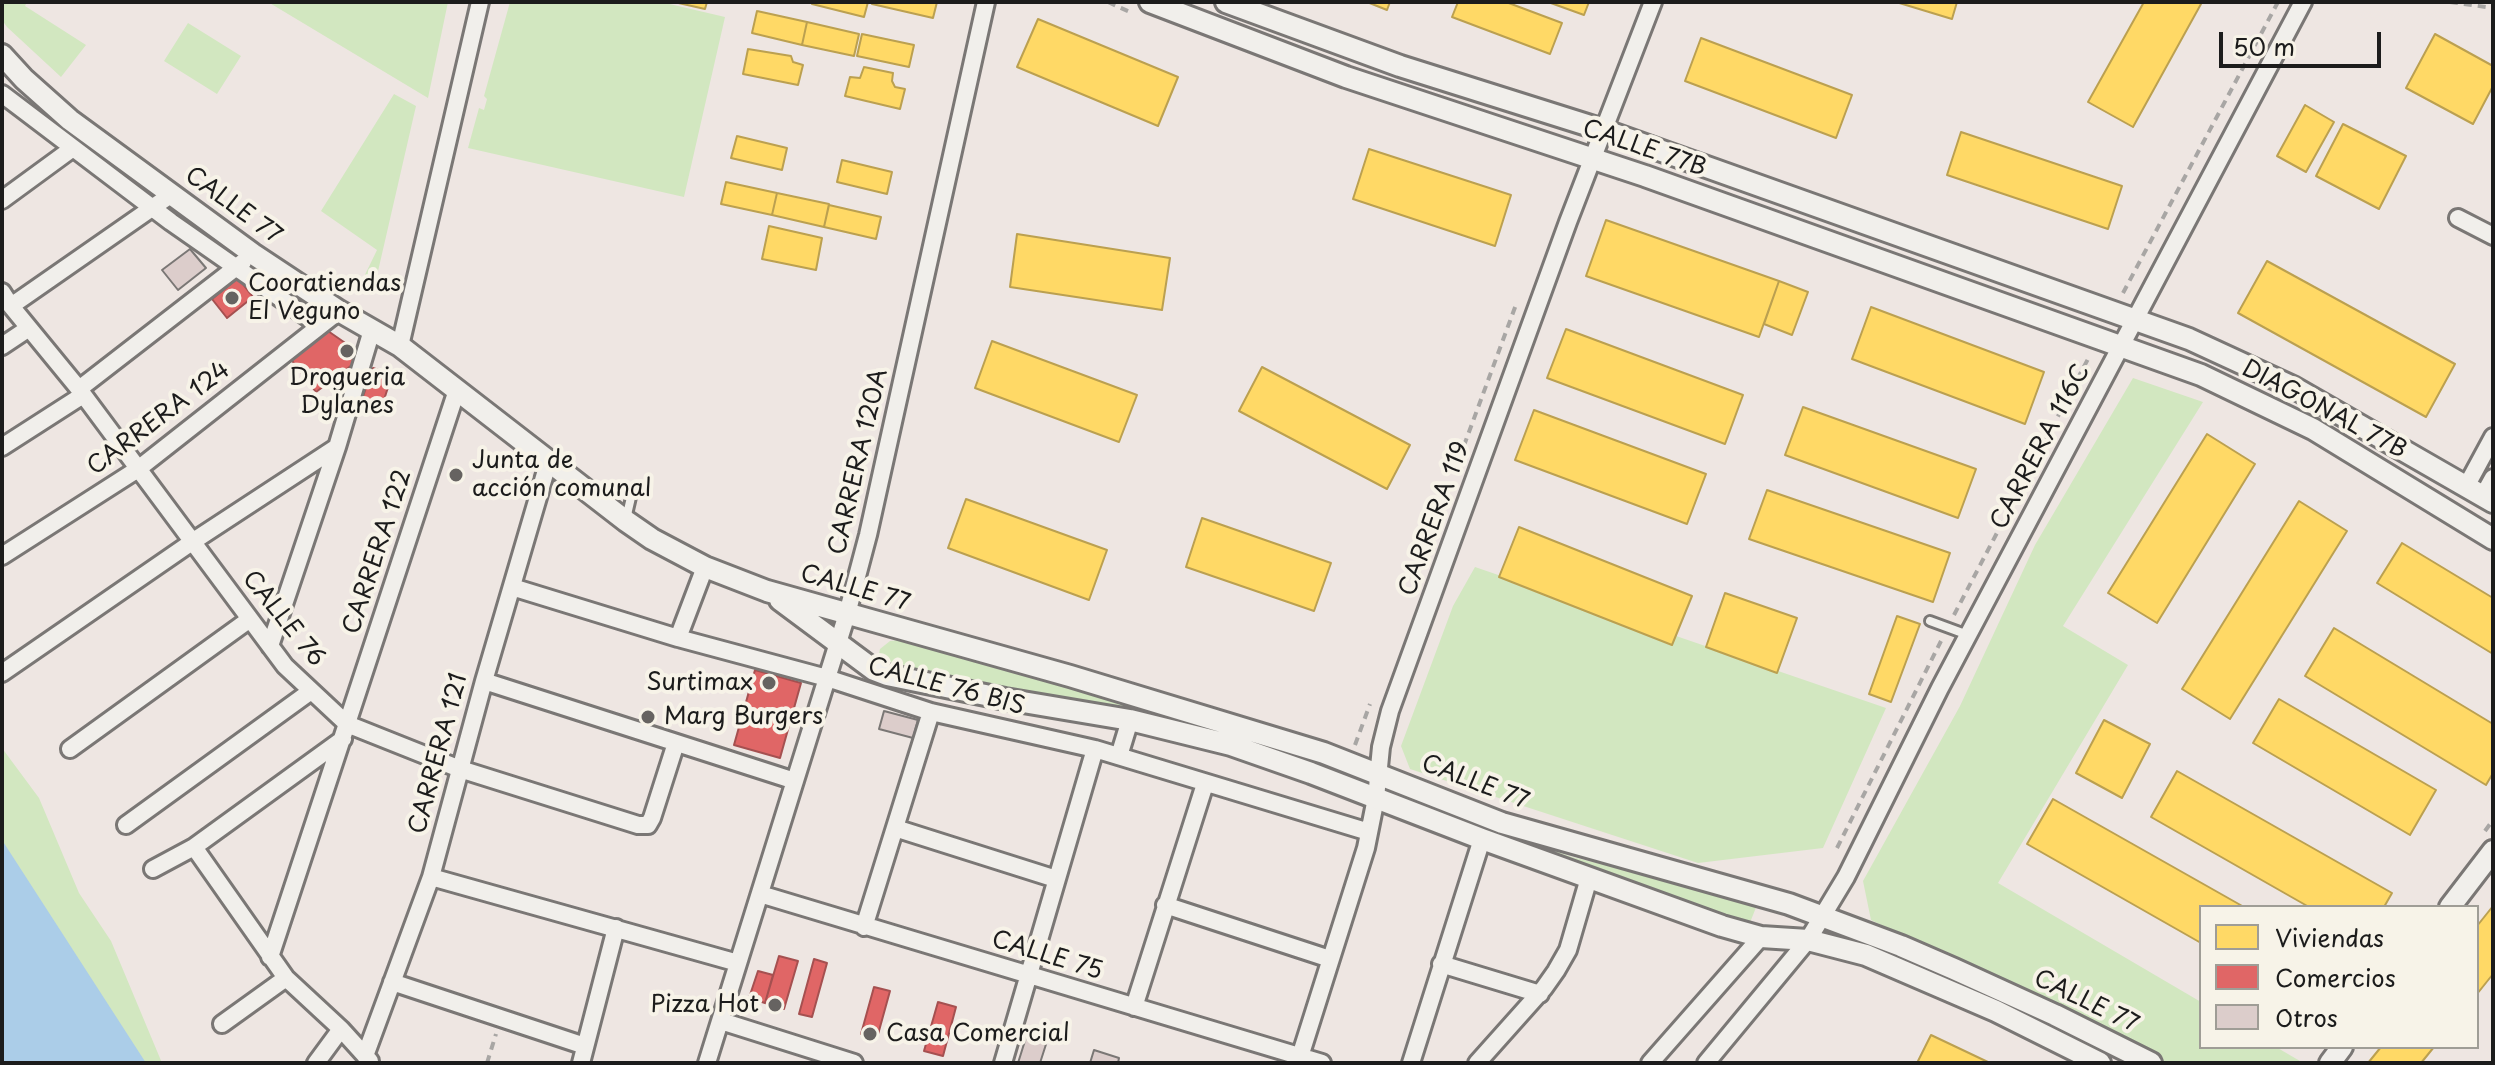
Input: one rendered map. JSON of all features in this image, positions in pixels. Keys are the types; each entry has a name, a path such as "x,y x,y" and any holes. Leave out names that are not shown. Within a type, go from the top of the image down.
{"street":[{"path":"400,346 480,2"},
{"name":"CARRERA 120A","path":"707,1063 847,614 891,434 986,2"},
{"name":"CALLE 77B","path":"1226,2 1400,66 1603,130 2137,319"},
{"name":"CARRERA 119","path":"1299,1060 1369,832 1384,731 1390,711 1592,159 1653,2"},
{"name":"CARRERA 116C","path":"1706,1063 1808,940 1846,877 1968,635 2303,2"},
{"name":"CALLE 77B","path":"1142,8 1592,159 2121,347"},
{"name":"CALLE 77","path":"2,55 51,105 253,254 339,311 400,346 626,521 652,539 705,567 767,591 1070,676 1324,753 1502,823 1719,882 1822,915 1954,969 2151,1063"},
{"path":"2,94 154,209 320,326"},
{"path":"2,200 73,148"},
{"path":"6,299 154,209 172,194"},
{"path":"2458,218 2493,236"},
{"path":"2,447 81,392 253,254"},
{"name":"CALLE 76","path":"6,299 81,392 285,666 311,691 345,732 638,825 648,825 652,818 676,743"},
{"name":"CARRERA 124","path":"2,556 138,469 339,311"},
{"name":"DIAGONAL 77B","path":"2137,319 2215,350 2293,387 2484,490"},
{"path":"2,346 29,328"},
{"path":"270,646 337,447 372,330"},
{"name":"DIAGONAL 77B","path":"2121,347 2201,375 2264,404 2358,456 2493,539"},
{"name":"CARRERA 122","path":"270,957 457,390"},
{"path":"2484,490 2493,437"},
{"path":"2,673 337,447"},
{"name":"CARRERA 121","path":"368,1059 392,982 431,877 549,460"},
{"path":"678,638 705,567"},
{"name":"CALLE 76 BIS","path":"512,587 678,638 827,678 931,712 1095,749 1369,832"},
{"name":"CALLE 77","path":"767,591 874,670 887,675 1130,720 1231,745 1722,926 1761,937 1808,940 1851,950 2024,1024 2100,1063"},
{"path":"70,749 250,619"},
{"path":"484,681 795,781"},
{"path":"126,825 311,691"},
{"path":"964,721 974,693"},
{"path":"864,927 931,712"},
{"path":"1119,756 1130,720"},
{"path":"153,869 194,847 345,732"},
{"path":"1003,1063 1095,749"},
{"path":"1134,1007 1205,784"},
{"path":"895,828 1056,879"},
{"path":"1411,1063 1482,839"},
{"path":"194,847 286,978 368,1059"},
{"path":"2452,905 2493,851"},
{"path":"431,877 738,963"},
{"path":"1477,1063 1540,994 1568,950 1589,878"},
{"name":"CALLE 75","path":"760,894 1299,1060 1322,1063"},
{"path":"1165,905 1330,959"},
{"path":"392,982 501,1020 583,1055 616,928"},
{"path":"1650,1063 1761,937"},
{"path":"1441,964 1540,994"},
{"path":"222,1024 286,978"},
{"path":"721,1021 854,1063"},
{"path":"316,1063 341,1029"}],"lane":[{"path":"626,521 632,493"},
{"path":"1930,621 1968,635"}],"path":[{"path":"1108,2 1142,8"},
{"path":"2114,310 2278,2"},
{"path":"2450,2 2493,8"},
{"path":"1834,855 1948,627 2099,339"},
{"path":"487,1063 501,1020"}],"green space":[{"path":"2,2 27,2 25,6 86,45 61,77 7,27 2,20"},
{"path":"268,2 448,2 428,98"},
{"path":"510,2 661,2 725,17 684,197 468,148 479,108 484,110 487,99 484,96"},
{"path":"188,23 241,56 217,94 164,61"},
{"path":"394,94 416,106 373,293 360,285 377,250 321,211"},
{"path":"2133,378 2203,402 2063,626 2128,665 1998,883 2199,1001 2199,1049 2279,1049 2299,1063 2167,1063 1871,920 1863,881 1960,706 2035,545"},
{"path":"1475,567 1886,708 1823,848 1698,863 1410,769 1401,746 1453,606"},
{"path":"901,640 1083,689 1178,720 883,667 878,658 880,649 890,641"},
{"path":"2,748 39,798 79,893 111,941 162,1063 2,1063"},
{"path":"1413,798 1572,857 1757,905 1749,925 1517,843"}],"water":[{"path":"2,840 146,1063 2,1063"}],"building: Viviendas":[{"path":"674,2 707,2 705,9"},
{"path":"812,2 868,2 864,17"},
{"path":"872,2 937,2 933,18"},
{"path":"1367,2 1390,2 1387,10"},
{"path":"1458,2 1506,2 1562,23 1550,54 1452,17"},
{"path":"1548,2 1589,2 1584,15"},
{"path":"1896,2 1957,2 1952,19"},
{"path":"2144,2 2201,4 2133,127 2088,102"},
{"path":"757,11 807,22 802,45 752,33"},
{"path":"1038,19 1178,77 1158,126 1017,67"},
{"path":"807,22 859,34 854,56 802,45"},
{"path":"862,34 914,45 909,67 857,56"},
{"path":"2435,34 2493,66 2493,86 2473,124 2406,88"},
{"path":"1701,38 1852,95 1836,138 1685,81"},
{"path":"748,49 791,56 793,62 803,65 798,85 743,74"},
{"path":"864,67 893,73 895,87 905,89 900,109 845,96 850,77 860,78"},
{"path":"2305,105 2334,122 2306,172 2277,156"},
{"path":"2343,124 2406,156 2379,209 2316,176"},
{"path":"1961,132 2122,186 2108,229 1947,175"},
{"path":"737,136 787,148 782,170 731,158"},
{"path":"1369,149 1511,195 1495,246 1353,199"},
{"path":"842,160 892,172 887,194 837,182"},
{"path":"726,182 777,193 772,215 721,204"},
{"path":"777,193 829,204 824,227 772,215"},
{"path":"829,205 881,217 876,239 824,227"},
{"path":"1606,220 1779,281 1759,337 1586,276"},
{"path":"769,226 822,238 816,270 762,259"},
{"path":"1017,234 1170,258 1162,310 1010,287"},
{"path":"2267,261 2455,364 2426,417 2238,313"},
{"path":"1779,281 1808,292 1792,335 1764,324"},
{"path":"1871,307 2044,372 2025,424 1852,359"},
{"path":"1566,329 1743,395 1725,444 1547,378"},
{"path":"992,341 1137,395 1119,442 975,388"},
{"path":"1262,367 1410,445 1387,489 1239,411"},
{"path":"1803,407 1976,469 1958,518 1785,455"},
{"path":"1534,410 1706,474 1687,524 1515,460"},
{"path":"2207,434 2255,464 2157,623 2108,593"},
{"path":"1767,490 1950,553 1933,602 1749,539"},
{"path":"966,499 1107,550 1089,600 948,548"},
{"path":"2299,501 2347,531 2230,719 2182,689"},
{"path":"1202,518 1331,563 1314,611 1186,567"},
{"path":"1519,527 1692,596 1672,645 1499,577"},
{"path":"2402,543 2493,598 2493,654 2377,583"},
{"path":"1725,593 1797,618 1777,673 1706,647"},
{"path":"1897,616 1920,624 1891,702 1869,694"},
{"path":"2334,628 2493,724 2493,773 2486,785 2305,676"},
{"path":"2279,699 2436,790 2410,835 2253,743"},
{"path":"2104,720 2150,744 2122,798 2076,773"},
{"path":"2177,771 2392,893 2385,905 2305,905 2151,817"},
{"path":"2053,799 2240,905 2199,905 2199,942 2027,844"},
{"path":"2493,906 2493,974 2479,992 2479,924"},
{"path":"1931,1035 1990,1063 1917,1063"},
{"path":"2379,1049 2432,1049 2421,1063 2368,1063"}],"building: Comercios":[{"name":"Cooratiendas El Veguno","path":"238,278 253,297 227,318 212,299"},
{"path":"328,331 351,347 354,359 352,365 316,392 290,358"},
{"path":"373,368 392,375 381,409 361,402"},
{"path":"755,670 801,683 780,758 734,745"},
{"path":"779,956 798,961 784,1009 765,1003"},
{"path":"814,959 827,963 812,1017 799,1014"},
{"path":"758,971 773,975 765,1003 749,998"},
{"path":"874,987 890,991 877,1038 861,1034"},
{"path":"938,1002 956,1007 943,1056 924,1051"}],"building: Otros":[{"path":"190,249 206,268 178,290 162,270"},
{"path":"884,711 918,720 913,738 879,729"},
{"path":"1029,1028 1049,1035 1040,1063 1018,1063"},
{"path":"1094,1050 1119,1058 1118,1063 1090,1063"}],"place":[{"name":"Cooratiendas El Veguno","path":"232,298"},
{"name":"Drogueria Dylanes","path":"347,351"},
{"name":"Junta de acción comunal","path":"456,475"},
{"name":"Surtimax","path":"769,683"},
{"name":"Marg Burgers","path":"648,717"},
{"name":"Pizza Hot","path":"775,1005"},
{"name":"Casa Comercial","path":"870,1034"}]}
